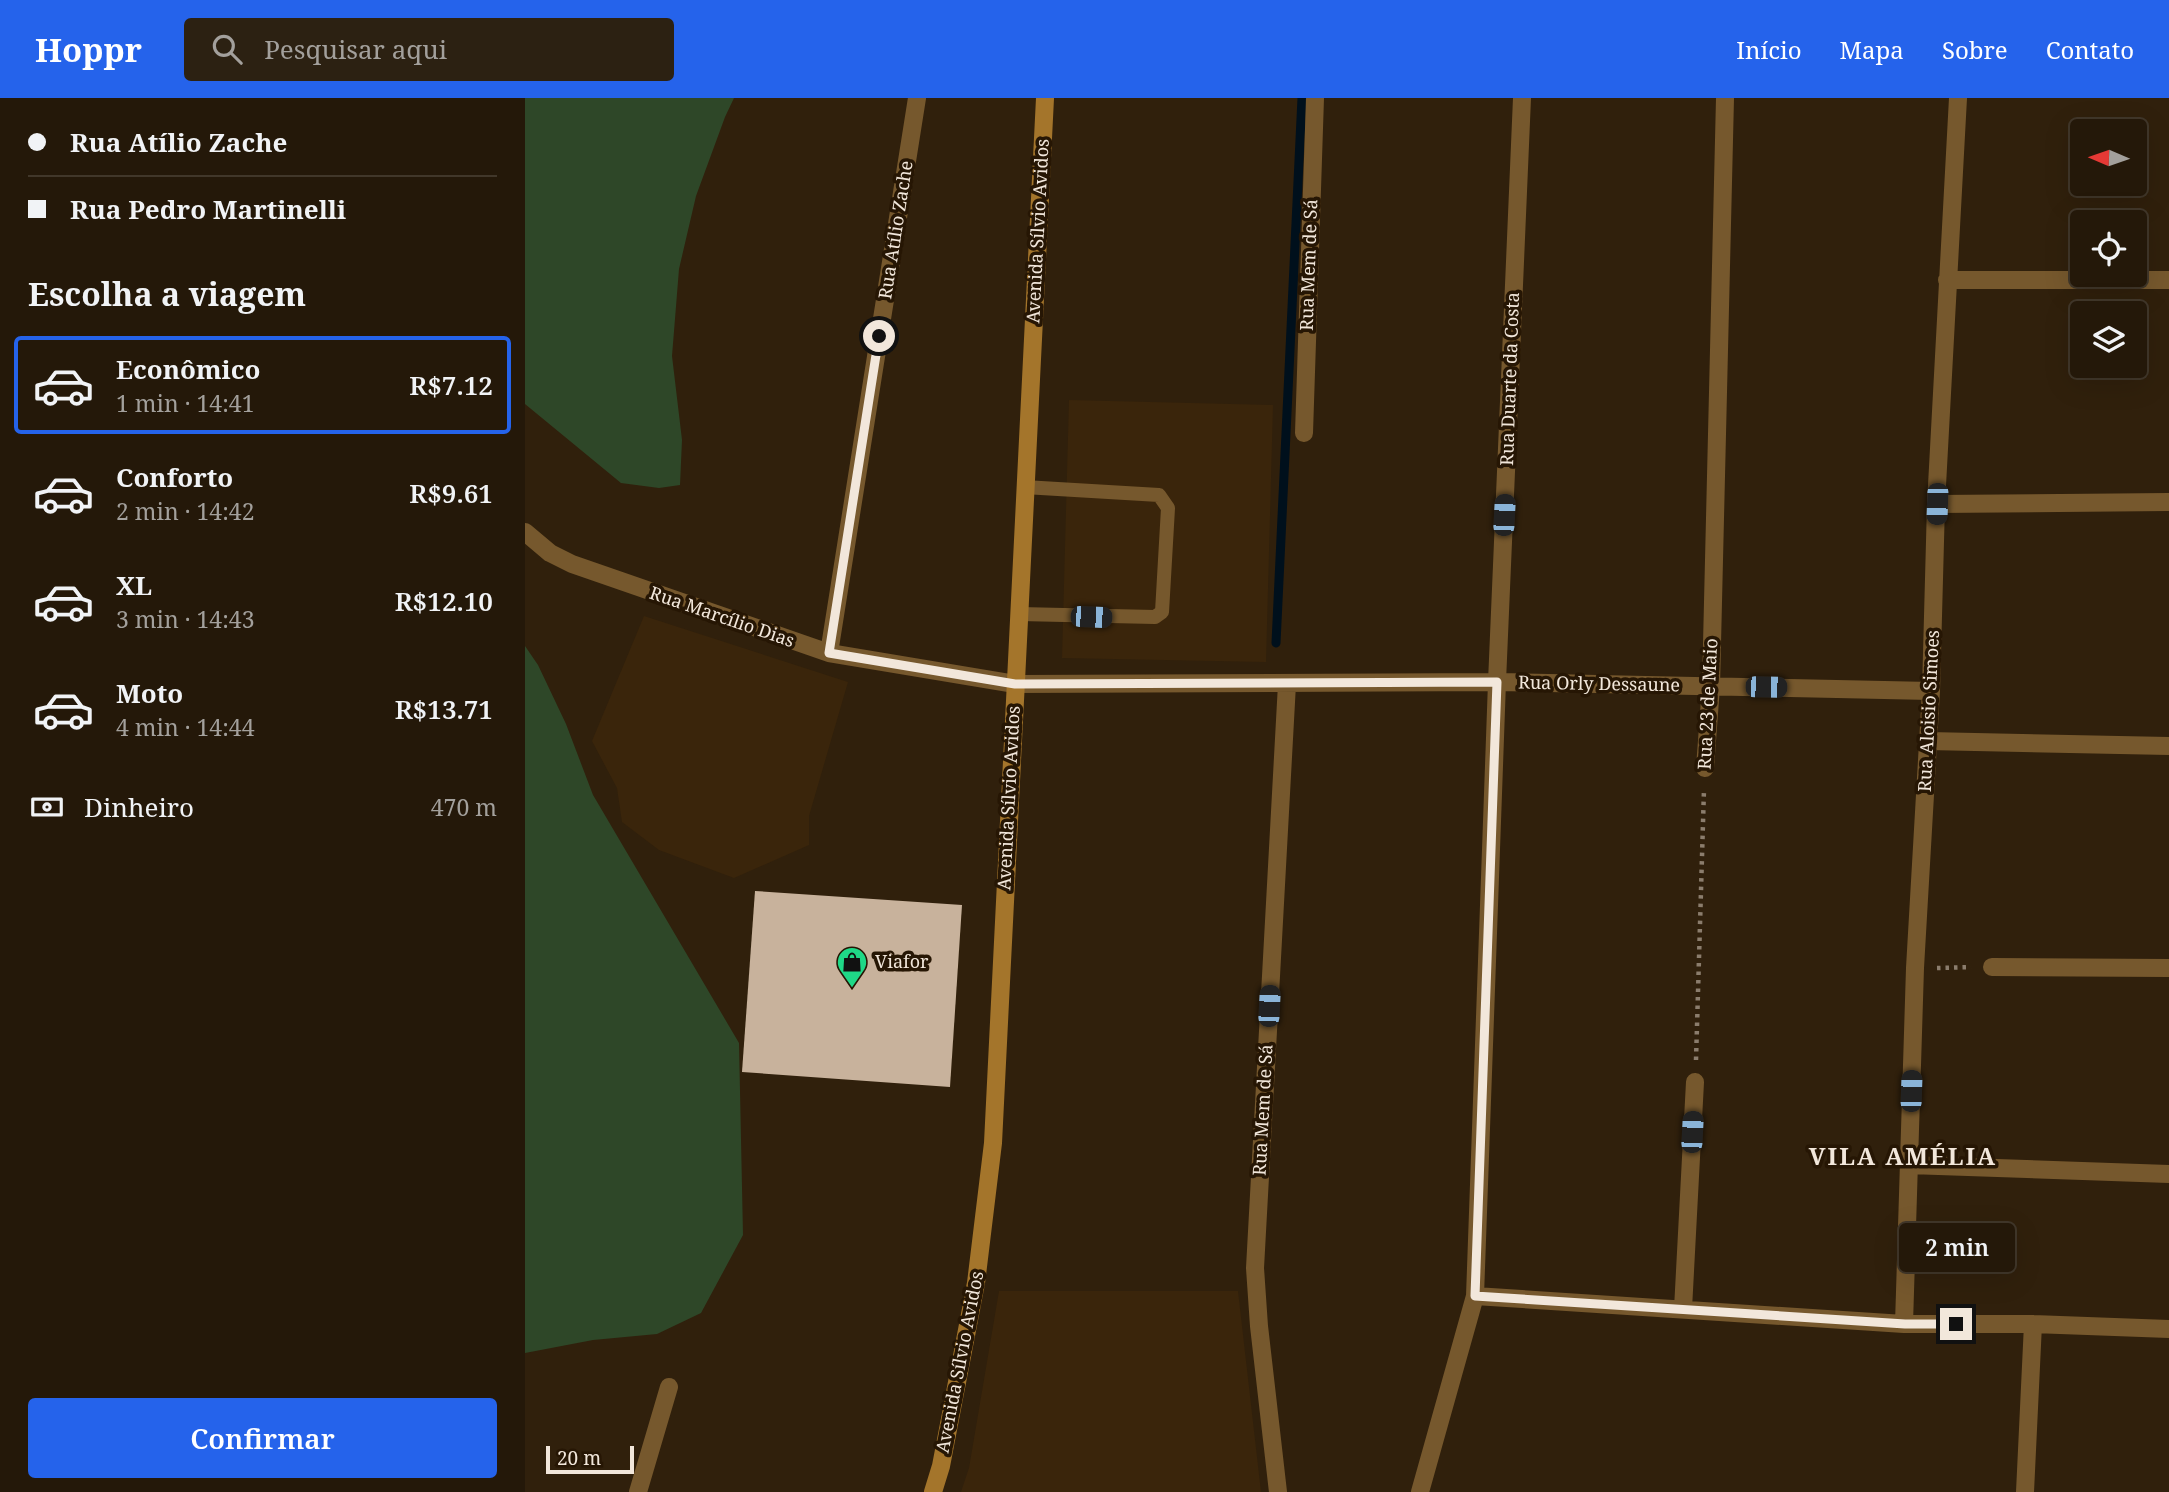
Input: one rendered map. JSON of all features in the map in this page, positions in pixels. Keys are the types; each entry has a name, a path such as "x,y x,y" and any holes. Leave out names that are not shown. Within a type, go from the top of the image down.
{"main road":[{"name":"Avenida Sílvio Avidos","path":"933,1492 941,1466 976,1283 993,1143 1045,98"}],"street":[{"name":"Rua Atílio Zache","path":"829,653 917,98"},
{"name":"Rua Mem de Sá","path":"1304,433 1315,98"},
{"name":"Rua Duarte da Costa","path":"1420,1492 1475,1296 1522,98"},
{"name":"Rua 23 de Maio","path":"1705,768 1711,686 1725,98"},
{"name":"Rua Aloisio Simoes","path":"1905,1324 1915,968 1931,691 1947,280 1958,98"},
{"path":"1947,280 2169,280"},
{"path":"1937,504 2169,502"},
{"name":"Rua Marcílio Dias","path":"525,532 550,553 572,564 829,653 1015,684"},
{"name":"Rua Orly Dessaune","path":"1015,684 1497,682 1931,691"},
{"name":"Rua Mem de Sá","path":"1278,1492 1255,1268 1287,684"},
{"path":"1928,741 2169,746"},
{"path":"1992,967 2169,968"},
{"path":"1683,1309 1695,1082"},
{"path":"1909,1165 2169,1174"},
{"path":"1475,1296 1905,1324 2033,1324 2169,1329"},
{"path":"2025,1492 2033,1324"},
{"path":"638,1492 669,1387"}],"lane":[{"path":"1019,614 1155,617 1162,612 1168,508 1159,495 1024,487"}],"path":[{"name":"Rua 23 de Maio","path":"1695,1082 1705,768"},
{"path":"1915,968 1992,967"}],"shaded area":[{"path":"1069,400 1273,405 1266,662 1062,658"},
{"path":"644,616 848,682 809,816 809,845 734,878 659,850 622,822 617,788 592,741"},
{"path":"999,1291 1238,1291 1261,1492 961,1492 969,1468"}],"green space":[{"path":"525,98 734,98 696,196 679,269 672,356 682,440 680,485 659,488 621,483 525,404"},
{"path":"525,646 538,665 566,724 593,795 739,1043 743,1235 701,1313 657,1334 593,1340 525,1353"}],"building":[{"name":"Viafor","path":"755,891 962,905 950,1087 742,1072"}],"waterway":[{"path":"1276,643 1302,98"}],"place":[{"name":"Viafor","path":"852,989"}],"district":[{"name":"VILA AMÉLIA","path":"1903,1157"}],"route":[{"path":"879,336 829,653 1015,684 1497,682 1475,1296 1905,1324 1956,1324"}]}
